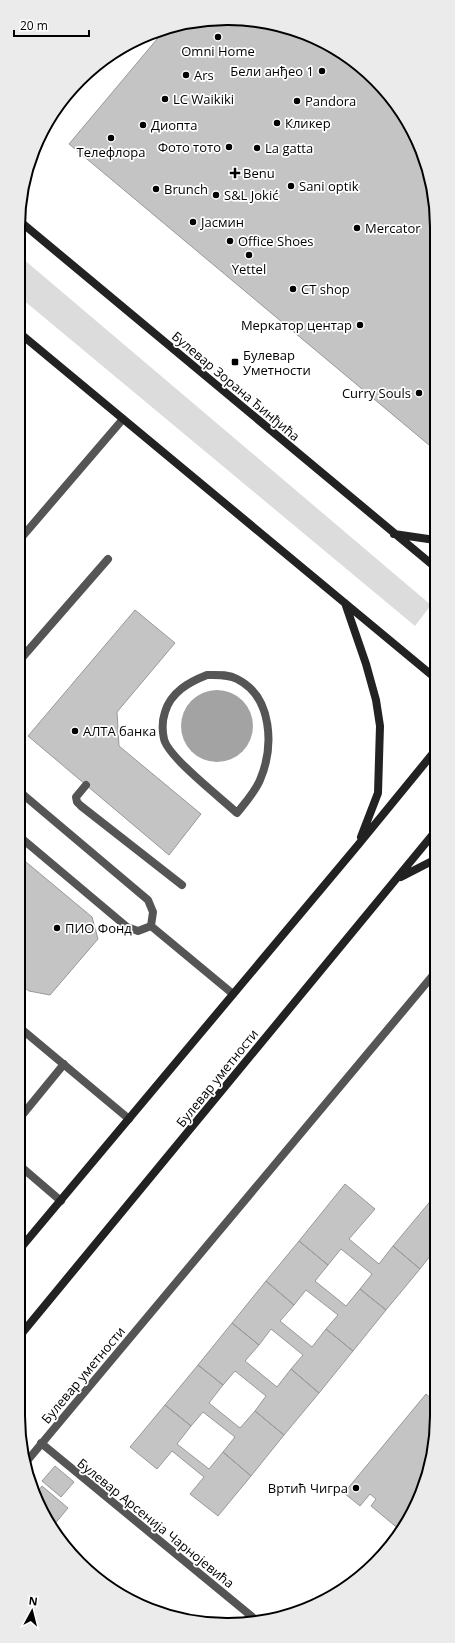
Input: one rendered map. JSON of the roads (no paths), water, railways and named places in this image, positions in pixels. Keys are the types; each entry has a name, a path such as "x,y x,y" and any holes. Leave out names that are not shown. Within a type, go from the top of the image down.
{"street":[{"name":"Булевар Зорана Ђинђића","path":"25,226 430,563"},
{"path":"25,337 430,674"},
{"path":"25,533 123,419"},
{"path":"394,534 430,539"},
{"path":"25,654 108,559"},
{"path":"345,602 366,664 376,700 380,726 378,793 358,845"},
{"path":"207,675 225,675 236,678 251,688 262,707 267,722 269,738 266,766 260,782 252,795 237,813 174,757 164,740 162,722 166,707 177,692 192,681 207,675"},
{"path":"25,1242 61,1201 430,757"},
{"path":"86,785 76,797 77,802 182,885"},
{"path":"25,796 148,900 152,912 151,926"},
{"name":"Булевар уметности","path":"25,1330 430,838"},
{"path":"25,841 127,927 138,931 151,926"},
{"path":"397,879 430,862"},
{"path":"151,926 233,994"},
{"name":"Булевар уметности","path":"29,1457 430,979"},
{"path":"25,1032 129,1119"},
{"path":"25,1112 64,1064"},
{"path":"25,1170 61,1201"},
{"name":"Булевар Арсенија Чарнојевића","path":"41,1443 251,1616"}],"place":[{"name":"Omni Home","path":"218,37"},
{"name":"Бели анђео 1","path":"322,71"},
{"name":"Ars","path":"186,75"},
{"name":"LC Waikiki","path":"165,99"},
{"name":"Pandora","path":"297,101"},
{"name":"Кликер","path":"277,123"},
{"name":"Диопта","path":"143,125"},
{"name":"Телефлора","path":"111,138"},
{"name":"Фото тото","path":"229,147"},
{"name":"La gatta","path":"257,148"},
{"name":"Benu","path":"235,173"},
{"name":"Sani optik","path":"291,186"},
{"name":"Brunch","path":"156,189"},
{"name":"S&L Jokić","path":"216,195"},
{"name":"Јасмин","path":"193,222"},
{"name":"Mercator","path":"357,228"},
{"name":"Office Shoes","path":"230,241"},
{"name":"Yettel","path":"249,255"},
{"name":"CT shop","path":"293,289"},
{"name":"Меркатор центар","path":"360,325"},
{"name":"Булевар Уметности","path":"235,362"},
{"name":"Curry Souls","path":"419,393"},
{"name":"АЛТА банка","path":"75,731"},
{"name":"ПИО Фонд","path":"57,928"},
{"name":"Вртић Чигра","path":"356,1488"}]}
